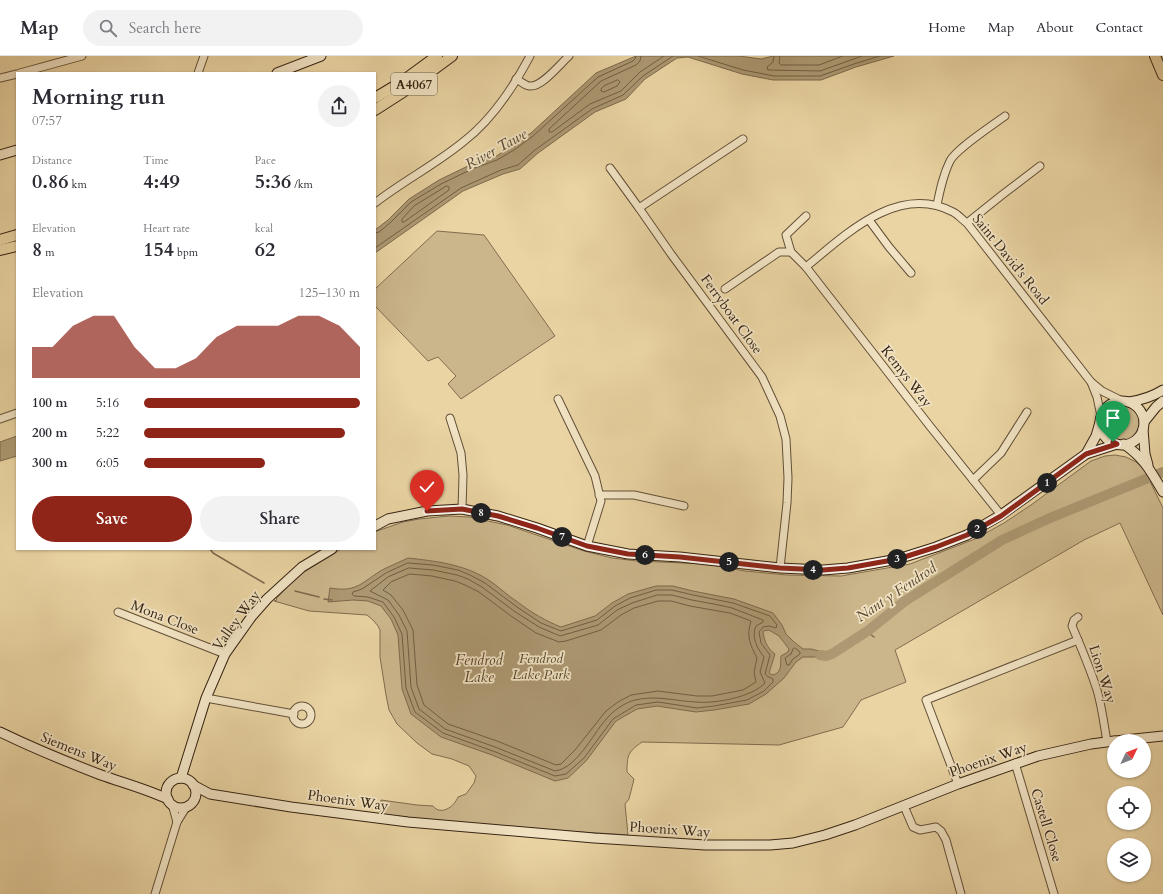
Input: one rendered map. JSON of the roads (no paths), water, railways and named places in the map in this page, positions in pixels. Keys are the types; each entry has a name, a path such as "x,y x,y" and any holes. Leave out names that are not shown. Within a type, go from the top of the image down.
{"main road":[{"name":"A4067","path":"376,97 400,83 437,56"},
{"name":"A4067","path":"376,109 403,92 452,56"},
{"path":"1155,56 1163,74"},
{"path":"0,240 16,236"},
{"path":"0,250 16,246"}],"street":[{"path":"22,72 82,56"},
{"path":"198,72 204,56"},
{"path":"281,72 321,56"},
{"path":"376,202 410,178 442,158 464,141 501,103 530,56"},
{"path":"516,79 528,86 535,86 542,83 569,56"},
{"path":"0,78 16,74"},
{"path":"937,205 942,183 951,159 964,147 1005,116"},
{"path":"639,208 743,139"},
{"path":"0,154 16,150"},
{"path":"967,223 1002,194 1040,166"},
{"name":"Ferryboat Close","path":"610,168 762,377 780,416 786,439 788,478 787,503 780,568"},
{"name":"Saint David's Road","path":"806,267 848,232 887,209 912,203 937,205 954,212 967,223 1091,382 1102,391 1126,401"},
{"path":"725,289 779,252 791,252 786,235 806,216"},
{"path":"869,220 911,273"},
{"name":"Kemys Way","path":"791,252 806,267 1001,516"},
{"name":"Saint David's Road","path":"1091,382 1097,396 1101,419"},
{"path":"1086,454 1096,436 1104,410 1109,405 1116,402 1150,398 1163,390"},
{"path":"558,399 595,476 601,502 587,546"},
{"path":"376,525 388,519 427,511 462,509 498,516 587,546 628,554 680,557 780,568 823,570 848,568 898,559 967,535 1001,516 1086,454 1120,444 1129,443 1138,438 1144,425 1156,407 1163,400"},
{"path":"1126,401 1138,407 1141,412 1144,425 1145,454 1150,469 1163,492"},
{"path":"973,480 1002,453 1027,412"},
{"path":"0,419 16,413"},
{"path":"450,418 461,453 463,475 462,509"},
{"path":"1101,419 1104,434 1109,440 1136,452 1150,469"},
{"path":"599,495 634,495 684,506"},
{"name":"Valley Way","path":"181,778 206,698 225,654 252,616 267,599 302,567 330,550"},
{"name":"Mona Close","path":"118,612 225,654"},
{"name":"Lion Way","path":"1078,617 1074,620 1072,626 1088,664 1110,734"},
{"path":"958,784 926,700 1078,640"},
{"path":"206,698 294,714"},
{"name":"Siemens Way","path":"0,732 70,764 150,791 170,802"},
{"name":"Phoenix Way","path":"1151,737 1163,736"},
{"name":"Phoenix Way","path":"194,785 210,794 291,807 408,822 594,838 705,845 770,845 793,843 825,835 1015,763 1064,750 1107,742"},
{"name":"Castell Close","path":"1015,763 1054,894"},
{"path":"155,894 177,822 195,797 194,785 188,780 181,778 174,779 166,790 177,822"},
{"path":"150,791 169,784"},
{"path":"170,802 179,807 189,805 210,794"},
{"path":"904,806 913,827 920,830 936,827 941,831 946,840 961,894"}],"water":[{"path":"636,56 739,56 761,59 773,56 894,56 856,67 821,80 773,80 742,74 688,57 677,58 645,79 626,99 595,112 538,153 520,169 503,174 463,191 376,252 376,229 388,220 409,199 439,180 470,165 495,157 531,133 596,73"},
{"path":"16,436 16,456 0,461 0,442"},
{"name":"Fendrod Lake","path":"408,558 449,564 478,574 534,613 561,627 595,616 612,603 628,594 656,586 673,586 734,599 773,613 782,625 786,634 794,642 803,649 819,651 820,655 819,657 803,657 796,662 784,678 766,694 749,704 696,712 657,706 637,709 616,721 586,761 568,778 555,781 492,755 441,737 411,714 402,689 398,635 391,619 381,606 368,601 353,600 328,602 330,588 348,589 360,585 384,569","holes":["769,630 779,636 789,649 788,652 781,656 781,665 778,672 772,675 769,673 775,654 766,644 763,631"]}],"waterway":[{"name":"Nant y Fendrod","path":"820,655 826,656 832,654 869,630 905,601 1002,540 1050,518 1163,472"},
{"name":"Nant y Fendrod","path":"211,550 213,553 264,583"},
{"name":"Nant y Fendrod","path":"295,591 319,597"},
{"name":"Nant y Fendrod","path":"324,599 332,600"},
{"name":"Nant y Fendrod","path":"864,633 870,634 874,637"}],"water label":[{"name":"River Tawe","path":"496,149"}],"park label":[{"name":"Fendrod Lake Park","path":"541,666"}]}
